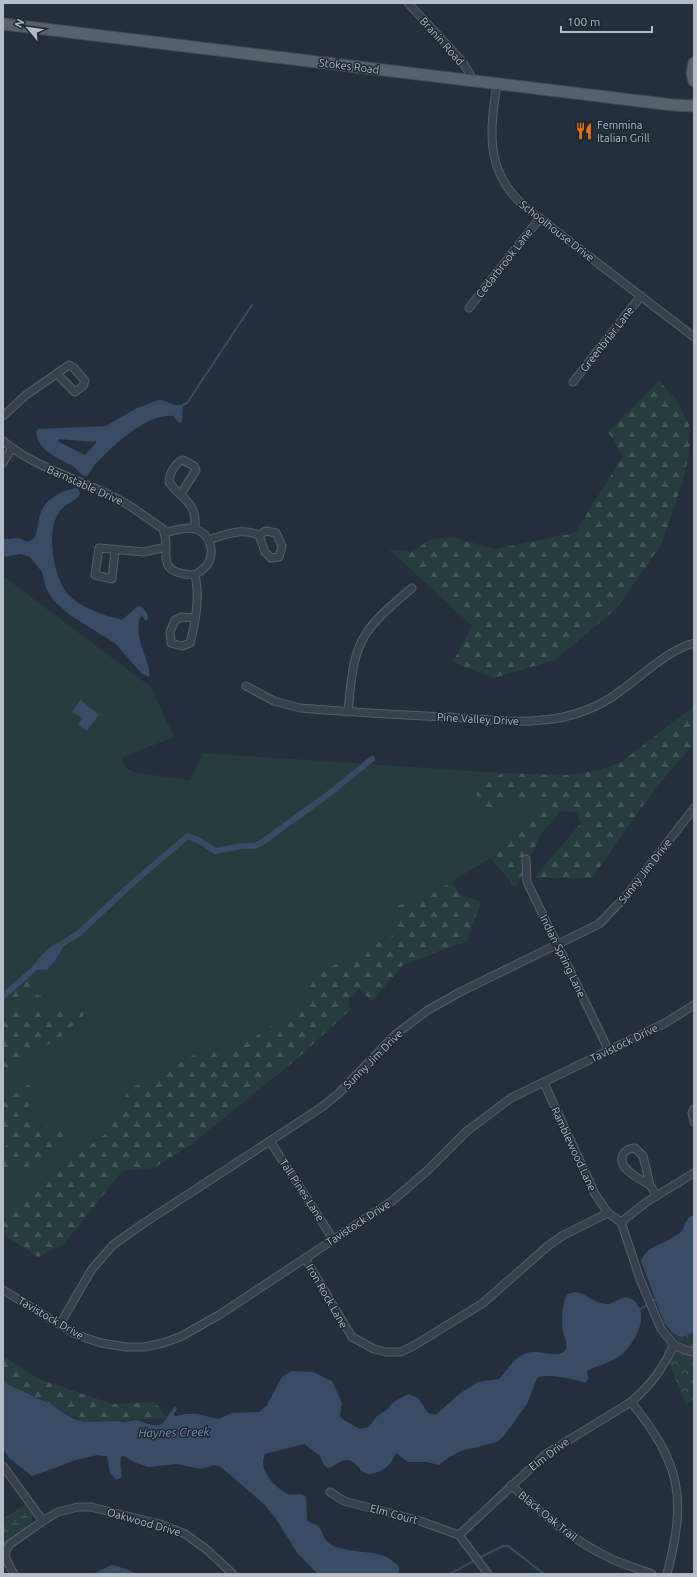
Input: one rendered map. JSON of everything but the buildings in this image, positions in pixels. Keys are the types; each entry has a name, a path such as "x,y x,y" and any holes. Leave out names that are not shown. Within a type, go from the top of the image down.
{"main road":[{"name":"Stokes Road","path":"3,24 673,106 694,106"},
{"path":"694,63 692,73 694,81"}],"street":[{"name":"Branin Road","path":"408,3 462,61 474,81"},
{"name":"Schoolhouse Drive","path":"497,84 491,137 496,165 514,196 540,218 694,337"},
{"name":"Cedarbrook Lane","path":"469,308 540,218"},
{"name":"Greenbriar Lane","path":"573,382 641,296"},
{"path":"3,416 26,395 57,374"},
{"name":"Barnstable Drive","path":"3,441 36,463 127,504 163,529 164,533"},
{"path":"3,463 12,448"},
{"path":"181,494 196,470 194,466 183,460 179,462 169,477 169,482 171,486 181,494 186,498 195,516 194,528"},
{"path":"194,528 209,540 212,549 211,557 207,564 195,575 182,574 167,564 165,559 166,548 164,533 194,528"},
{"path":"209,540 242,531 250,531 259,534"},
{"path":"115,550 112,579 95,576 99,548 148,552 166,548"},
{"path":"195,575 197,598 195,618 190,643 187,646 171,643 170,632 174,620 182,617 195,618"},
{"path":"348,712 352,670 361,641 376,619 412,588"},
{"name":"Pine Valley Drive","path":"246,686 264,696 286,705 300,708 348,712 527,721 550,719 582,712 596,706 616,695 673,653 694,643"},
{"name":"Sunny Jim Drive","path":"60,1324 92,1270 113,1246 144,1223 322,1107 339,1093 396,1034 428,1010 460,992 558,946 593,928 606,919 626,896 694,808"},
{"name":"Indian Spring Lane","path":"526,859 527,882 609,1051"},
{"name":"Tavistock Drive","path":"3,1290 77,1335 110,1346 135,1347 163,1343 196,1329 406,1190 467,1131 489,1113 511,1098 665,1023 694,1005"},
{"name":"Ramblewood Lane","path":"544,1083 579,1162 608,1213"},
{"path":"694,1109 692,1113 694,1122"},
{"name":"Tall Pines Lane","path":"270,1141 333,1239"},
{"path":"650,1185 628,1171 622,1163 622,1156 626,1150 635,1148 639,1152 645,1162 650,1185 657,1196"},
{"path":"621,1222 657,1196 694,1173"},
{"path":"608,1213 621,1222 628,1246 655,1316 664,1334 674,1345 694,1352"},
{"name":"Iron Rock Lane","path":"305,1258 352,1337 374,1349 401,1352 416,1346 477,1307 502,1288 548,1245 576,1228 608,1213"},
{"name":"Elm Drive","path":"459,1536 511,1485 546,1454 631,1402 644,1391 663,1368 674,1345"},
{"path":"631,1402 662,1445 675,1476 679,1508 674,1546 667,1574"},
{"path":"3,1466 43,1521"},
{"name":"Black Oak Trail","path":"511,1485 536,1509 578,1540 613,1560 652,1574"},
{"name":"Elm Court","path":"330,1492 344,1501 420,1521 459,1536"},
{"name":"Oakwood Drive","path":"14,1574 5,1556 6,1549 43,1521 64,1510 84,1506 160,1524 192,1538 218,1559 233,1574"},
{"path":"459,1536 488,1574"}],"green space":[{"path":"659,381 675,398 689,424 689,454 683,481 661,545 616,609 555,660 494,678 453,662 472,626 389,549 412,552 429,540 452,537 494,549 575,533 623,456 608,432"},
{"path":"3,576 151,687 174,737 121,758 127,769 137,773 190,780 203,753 502,773 475,790 530,797 541,807 490,858 424,899 395,906 392,936 308,978 314,999 245,1043 194,1055 129,1089 104,1135 3,1212"},
{"path":"694,706 694,745 666,776 592,878 534,878 581,823 576,812 561,811 541,834 516,888 490,858 541,807 530,797 483,810 474,790 502,773 567,775 598,770 620,763"},
{"path":"451,882 461,895 481,902 467,941 403,965 372,1001 359,989 348,1001 350,1010 300,1056 192,1144 154,1168 122,1171 64,1244 38,1257 6,1236 3,1239 3,1212 104,1135 129,1089 194,1055 245,1043 313,999 308,978 392,936 395,906 424,899"},
{"path":"28,978 32,993 55,1001 9,1003 4,999"},
{"path":"89,1007 79,1021 66,1030 62,1036 3,1073 3,1017 10,1008"},
{"path":"39,1078 29,1106 17,1122 5,1119 3,1121 3,1105 8,1098"},
{"path":"22,1121 63,1130 64,1139 50,1153 31,1166 3,1171 3,1150"},
{"path":"4,1122 15,1124 3,1142 3,1124"},
{"path":"694,1301 694,1399 686,1405 664,1352 675,1315"},
{"path":"3,1356 39,1379 112,1404 155,1402 167,1418 83,1422 3,1382"},
{"path":"25,1505 32,1512 32,1534 3,1555 3,1519"}],"water":[{"path":"158,400 174,405 183,405 182,422 179,423 173,416 163,416 141,425 109,450 93,467 87,476 84,476 74,467 50,454 40,444 37,438 36,431 39,429 106,426 135,409","holes":["58,439 97,442 85,455 59,442"]},
{"path":"76,488 79,490 80,494 61,509 54,522 52,549 58,576 62,585 73,599 104,615 122,620 138,606 144,609 148,619 146,621 141,615 139,633 140,642 148,665 149,677 141,673 116,644 70,615 53,600 46,588 42,572 30,557 21,554 3,557 3,538 18,538 27,542 33,539 42,509 45,504 59,494"},
{"path":"81,699 99,715 87,731 78,724 83,718 72,712"},
{"path":"65,940 67,943 48,969 36,970 29,976 26,974 49,948"},
{"path":"691,1216 694,1216 694,1332 680,1337 673,1333 664,1323 641,1261 650,1249 681,1233 687,1220"},
{"name":"Haynes Creek","path":"575,1292 583,1294 603,1304 610,1304 627,1297 632,1299 640,1310 641,1317 638,1331 626,1351 621,1355 609,1362 587,1371 588,1379 585,1383 554,1376 537,1378 527,1404 503,1437 497,1442 461,1451 449,1457 439,1465 427,1462 408,1462 396,1453 386,1468 370,1474 366,1474 353,1462 348,1460 342,1461 328,1468 324,1465 320,1456 304,1444 265,1454 263,1466 265,1472 273,1483 283,1491 288,1494 302,1495 306,1497 307,1520 318,1526 324,1538 330,1544 348,1550 375,1553 384,1556 392,1560 399,1567 399,1574 318,1574 298,1554 276,1519 265,1505 221,1467 214,1465 201,1469 177,1464 148,1467 136,1463 124,1456 121,1457 121,1478 116,1480 110,1473 107,1456 97,1455 76,1460 32,1476 9,1458 3,1449 3,1382 50,1404 72,1418 83,1422 124,1422 137,1420 152,1425 159,1425 163,1423 175,1406 177,1409 174,1414 175,1416 197,1414 218,1419 232,1413 259,1412 267,1405 282,1377 291,1371 313,1372 332,1381 342,1403 340,1415 342,1419 360,1429 369,1427 376,1417 389,1408 392,1403 408,1394 418,1398 428,1413 436,1415 459,1394 478,1382 499,1379 515,1360 527,1353 536,1352 560,1354 564,1352 567,1344 562,1327 563,1306 568,1294"},
{"path":"112,1565 126,1569 137,1574 92,1574"}],"waterway":[{"path":"181,406 187,403 252,305"},
{"path":"59,946 79,933 135,881 188,836 200,841 215,851 243,846 254,846 261,843 330,793 372,759"},
{"path":"3,996 33,970"},
{"path":"639,1310 656,1299"},
{"path":"479,1558 503,1546 508,1546 544,1574"},
{"path":"450,1574 475,1560"}],"place":[{"name":"Femmina Italian Grill","path":"584,131"}]}
